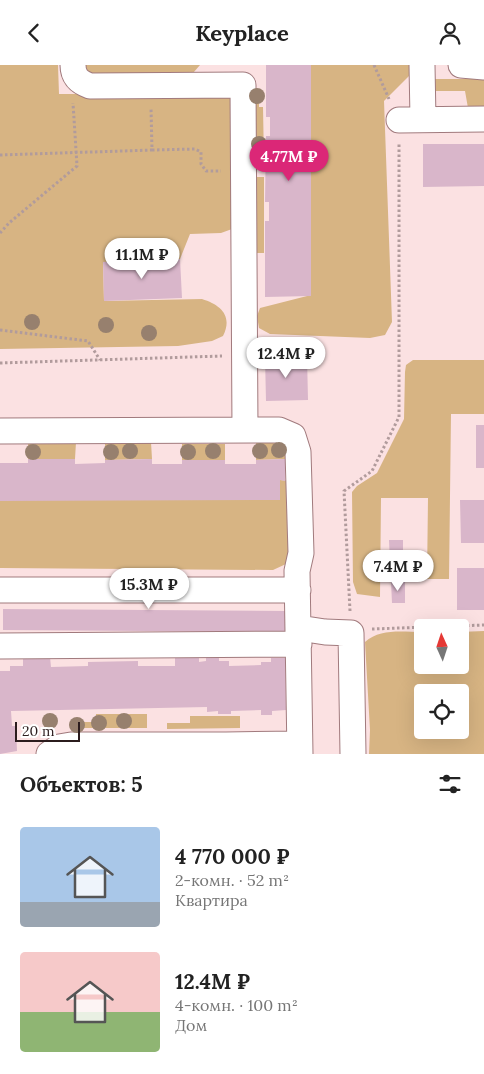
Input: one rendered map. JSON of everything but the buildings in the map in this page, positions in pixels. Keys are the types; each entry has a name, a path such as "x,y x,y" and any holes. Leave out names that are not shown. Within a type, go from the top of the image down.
{"street":[{"path":"422,65 411,119 484,119"},
{"path":"462,65 484,67"},
{"path":"76,73 90,86 243,85 245,430"},
{"path":"0,431 278,430 294,436 298,452 300,553 297,571 300,749 71,745 59,747 49,754"},
{"path":"0,589 298,590"},
{"path":"0,646 299,636 325,632 351,633 353,754"}],"path":[{"path":"374,65 411,119 399,417 372,471 344,491 351,633 380,627 484,625"},
{"path":"0,233 9,223 76,166 73,95 76,73"},
{"path":"152,112 152,150"},
{"path":"0,155 76,151 195,149 201,152 201,164 206,171 243,171"},
{"path":"0,330 88,341 100,360"},
{"path":"0,363 244,355"}],"shaded area":[{"path":"0,65 58,65 59,94 206,94 229,97 232,102 232,229 221,233 190,234 180,259 103,262 104,301 202,299 209,301 220,308 226,317 227,323 223,336 212,341 178,346 0,349"},
{"path":"79,65 200,65 187,80 97,81"},
{"path":"311,65 412,65 412,73 384,101 392,322 385,335 370,338 270,334 259,328 257,316 260,308 311,295"},
{"path":"435,79 484,79 484,113 468,108 465,91 435,91"},
{"path":"253,90 259,90 259,107 263,107 264,161 254,161"},
{"path":"254,177 264,177 264,253 254,253"},
{"path":"413,360 484,360 484,414 451,414 449,579 427,579 428,498 381,498 380,597 357,594 353,582 352,492 357,486 377,473 404,419 406,365"},
{"path":"76,442 75,459 28,459 28,443"},
{"path":"151,442 152,459 105,460 105,443"},
{"path":"256,443 286,443 287,456 285,459 256,460"},
{"path":"182,444 225,444 225,460 182,460"},
{"path":"280,480 292,481 293,532 286,564 273,570 0,568 0,501"},
{"path":"400,631 414,632 414,674 469,674 469,632 484,631 484,754 369,754 370,730 365,642 378,635"},
{"path":"96,714 147,714 147,728 72,728 72,722 96,722"},
{"path":"190,716 240,716 240,728 167,729 167,723 190,723"}]}
